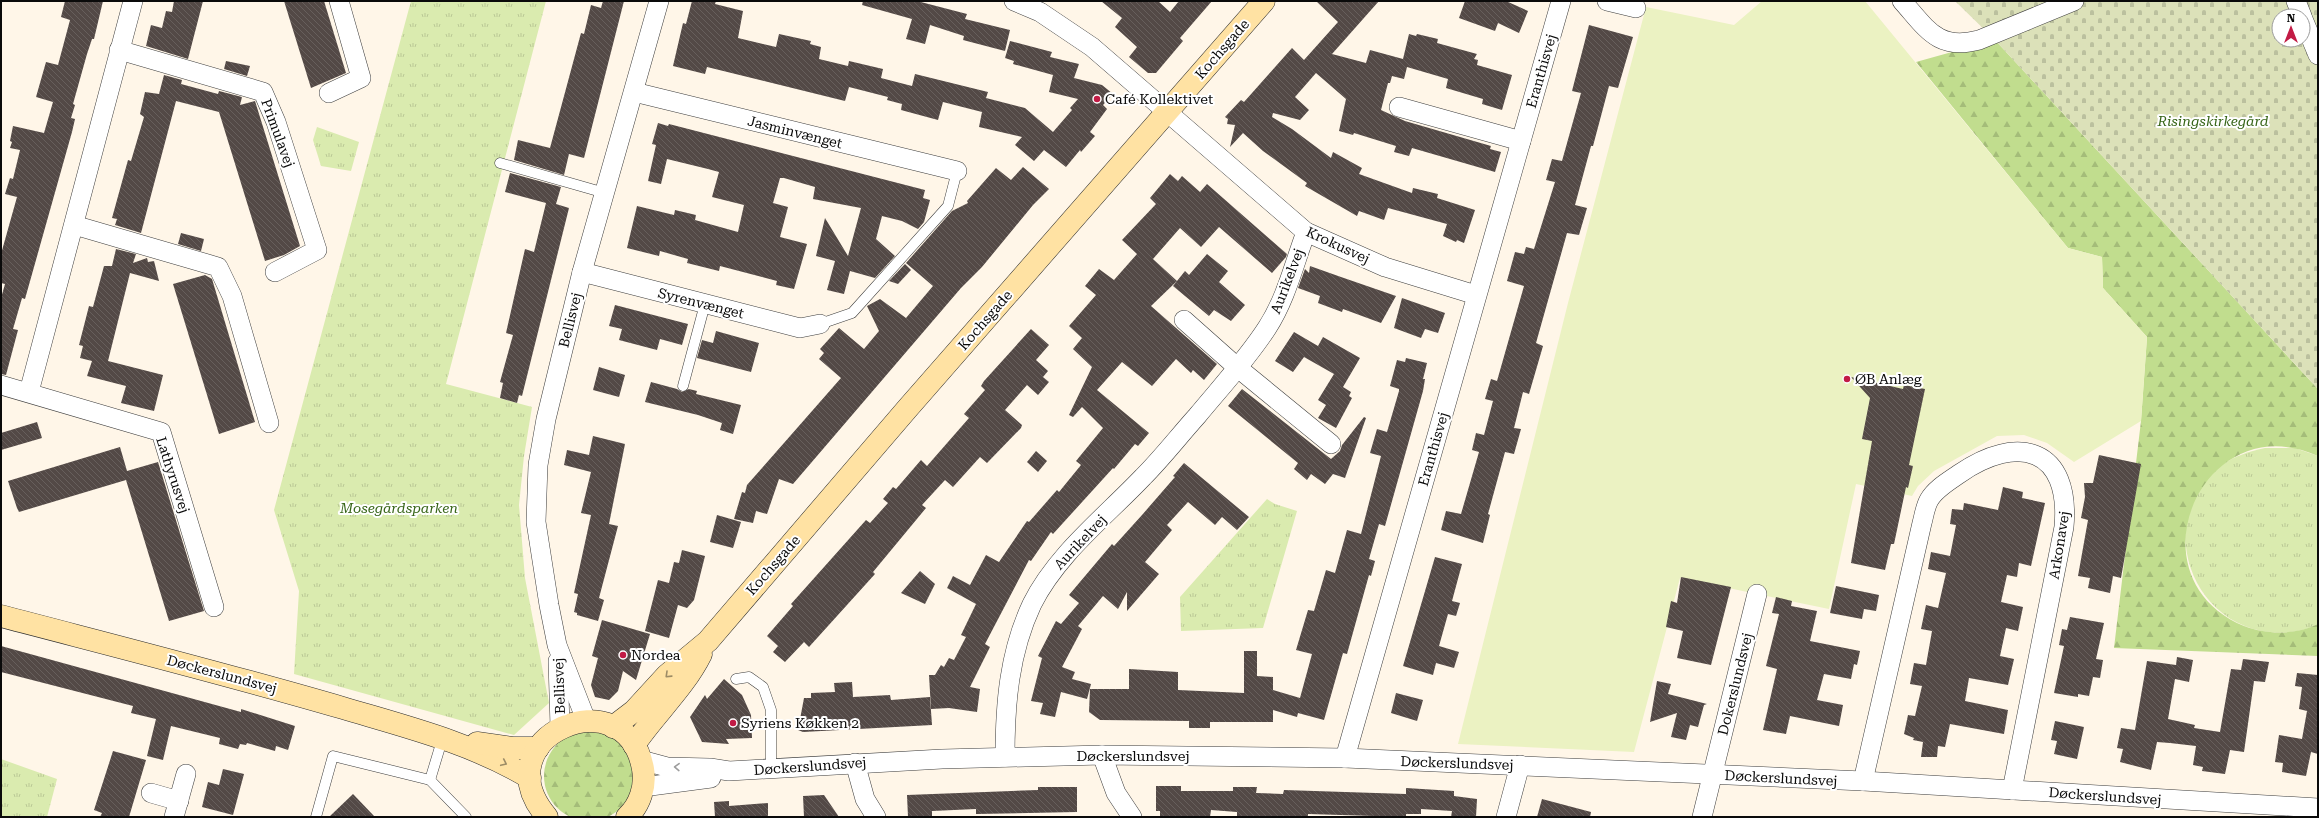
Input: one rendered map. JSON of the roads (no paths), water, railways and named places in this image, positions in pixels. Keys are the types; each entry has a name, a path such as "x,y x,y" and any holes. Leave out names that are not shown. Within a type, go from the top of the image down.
{"street":[{"path":"29,392 133,1"},
{"path":"329,93 361,78 339,1"},
{"name":"Bellisvej","path":"560,727 557,645 536,522 538,465 546,419 582,272 659,1"},
{"name":"Krokusvej","path":"1014,1 1040,12 1092,47 1165,112 1306,232 1385,267 1476,295"},
{"name":"Kochsgade","path":"613,727 634,711 667,675 708,641 1165,112 1264,1"},
{"name":"Eranthisvej","path":"1345,758 1561,1"},
{"path":"1607,1 1636,8"},
{"path":"1902,1 1932,36 1953,44 1965,44 1979,40 2074,1"},
{"path":"2311,38 2318,55"},
{"name":"Primulavej","path":"119,50 263,92 276,122 317,250 275,272"},
{"name":"Jasminvænget","path":"634,92 957,171"},
{"path":"1399,107 1521,141"},
{"path":"74,225 218,267 232,296 269,423"},
{"name":"Aurikelvej","path":"1005,757 1005,718 1008,680 1018,640 1033,604 1050,576 1071,549 1144,476 1238,368 1268,327 1282,301 1306,232"},
{"name":"Syrenvænget","path":"582,272 800,328 820,324"},
{"path":"1184,320 1238,368 1331,444"},
{"name":"Lathyrusvej","path":"1,385 161,432 214,607"},
{"name":"Arkonavej","path":"1863,781 1922,524 1929,500 1942,486 1969,467 1998,453 2018,451 2036,454 2053,469 2062,484 2066,507 2064,527 2012,790"},
{"name":"Dokerslundsvej","path":"1702,817 1757,594"},
{"name":"Døckerslundsvej","path":"1,616 251,682 443,737 507,764 530,778"},
{"name":"Kochsgade","path":"637,753 649,723 695,667 708,641"},
{"name":"Bellisvej","path":"557,645 586,720"},
{"path":"536,813 530,778 531,763 538,748 548,736 560,727 586,720 613,727 625,735 637,753 643,787 630,816"},
{"name":"Døckerslundsvej","path":"443,737 512,748 538,748"},
{"name":"Døckerslundsvej","path":"637,753 667,767 710,768 729,772"},
{"path":"1102,755 1116,793 1132,817"},
{"name":"Døckerslundsvej","path":"643,787 711,778 729,772 855,763 1102,755 1345,758 1863,781 2012,790 2183,809 2237,810 2318,808"},
{"path":"855,763 864,799 876,817"},
{"path":"1506,817 1520,765"},
{"path":"151,793 176,809 186,774"}],"lane":[{"path":"500,163 605,193"},
{"path":"820,324 852,313 948,206 957,171"},
{"path":"683,386 705,304"},
{"path":"736,679 749,677 763,687 771,710 771,769"},
{"path":"430,780 443,737"},
{"path":"316,817 333,756 430,780 466,817"}],"place":[{"name":"Café Kollektivet","path":"1097,99"},
{"name":"ØB Anlæg","path":"1847,379"},
{"name":"Nordea","path":"623,655"},
{"name":"Syriens Køkken 2","path":"733,723"}],"park label":[{"name":"Risingskirkegård","path":"2213,121"},
{"name":"Mosegårdsparken","path":"399,508"}]}
